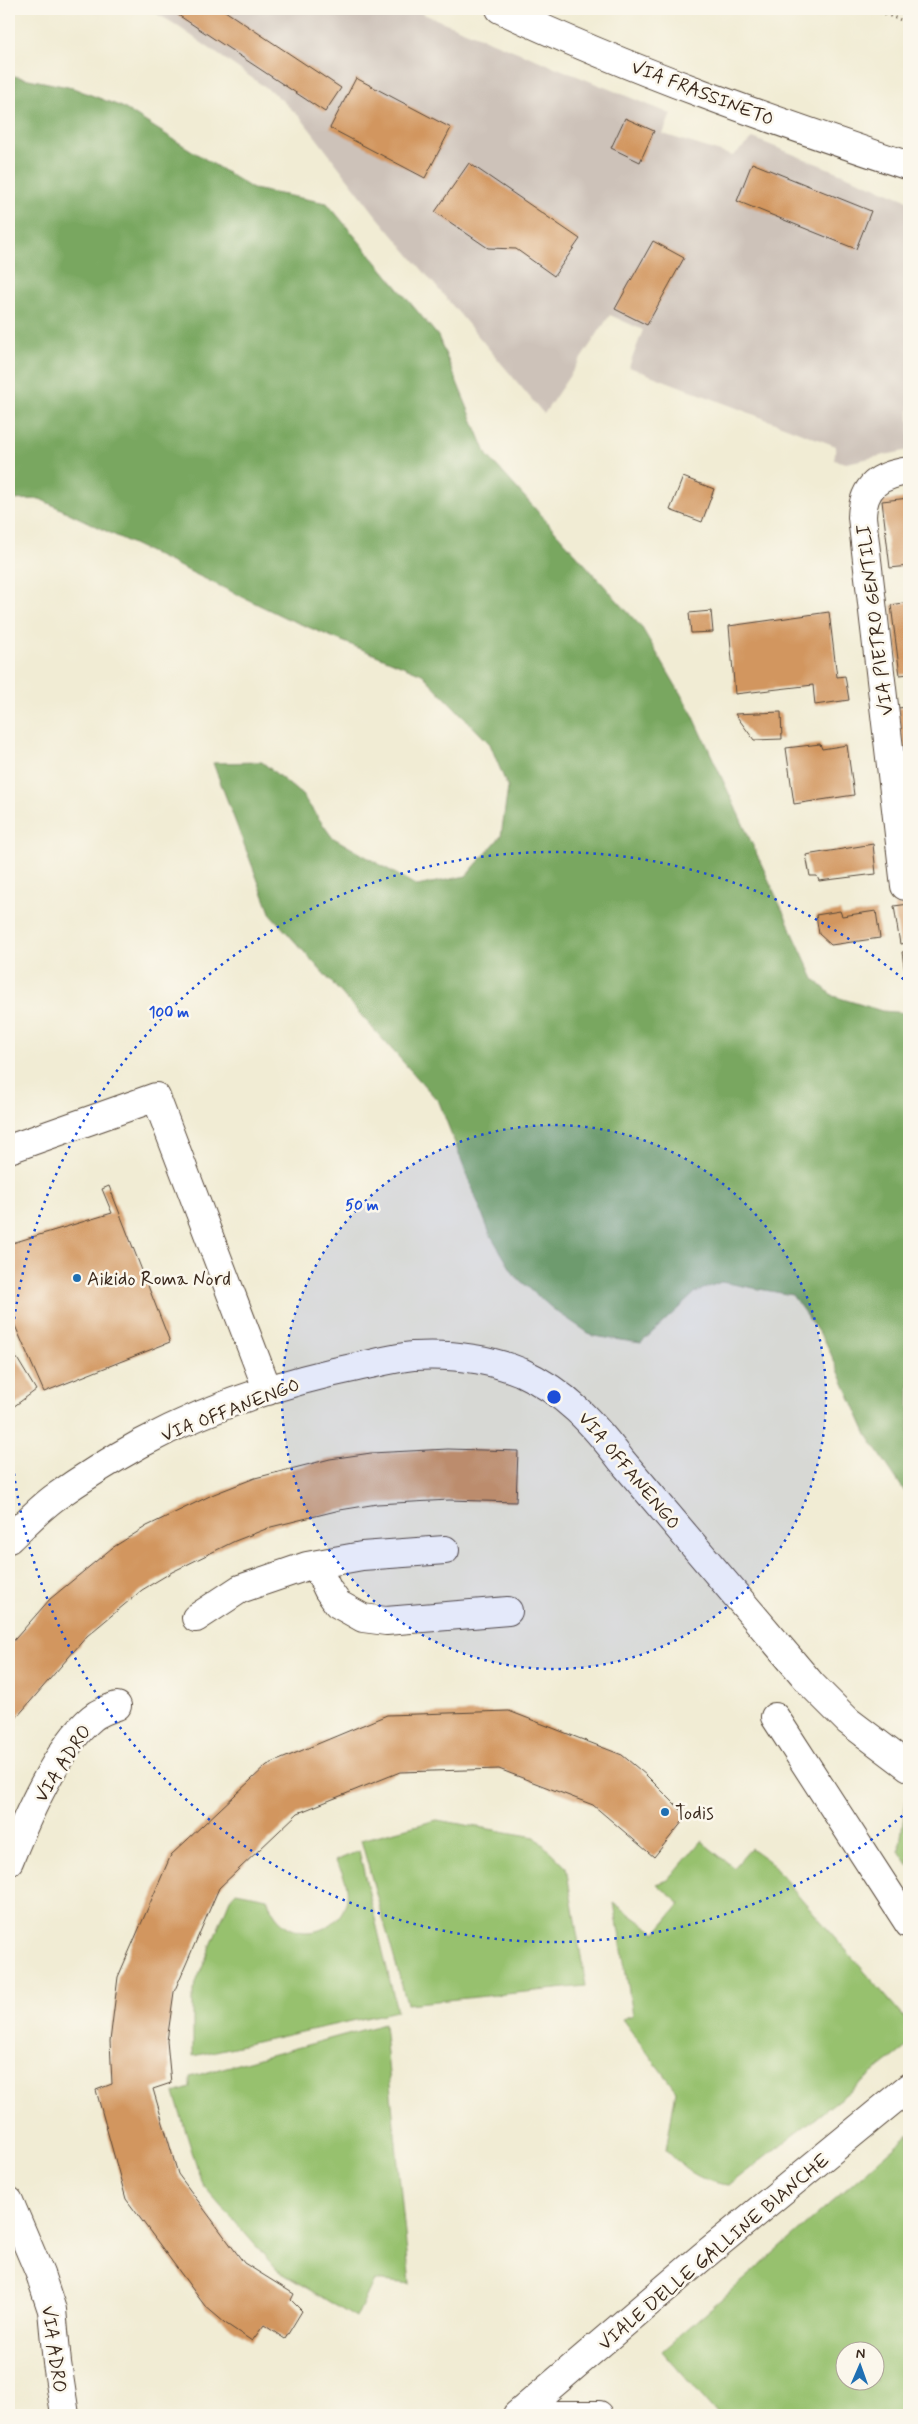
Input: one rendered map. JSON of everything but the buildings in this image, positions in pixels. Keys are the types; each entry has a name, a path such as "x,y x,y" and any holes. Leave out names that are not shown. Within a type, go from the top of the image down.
{"street":[{"name":"VIA FRASSINETO","path":"500,9 586,47 690,88 909,166"},
{"name":"VIA PIETRO GENTILI","path":"905,886 862,517 864,499 875,483 885,476 909,471"},
{"path":"9,1149 156,1097 268,1392"},
{"name":"VIA OFFANENGO","path":"9,1539 53,1499 139,1444 212,1412 268,1392 345,1369 396,1359 427,1356 464,1357 486,1362 520,1372 549,1387 577,1408 598,1430 812,1685 848,1721 909,1767"},
{"path":"196,1618 240,1588 316,1564 362,1556 445,1550"},
{"path":"316,1564 328,1590 338,1604 363,1618 386,1621 508,1611"},
{"name":"VIA ADRO","path":"9,1861 38,1797 67,1748 94,1717 117,1706"},
{"path":"775,1718 909,1924"},
{"name":"VIALE DELLE GALLINE BIANCHE","path":"517,2415 702,2257 909,2087"},
{"name":"VIA ADRO","path":"9,2201 40,2274 52,2310 57,2363 65,2415"},
{"path":"556,2415 599,2415"}],"path":[{"path":"871,9 909,23"}],"shaded area":[{"path":"148,9 411,9 671,114 663,134 733,156 753,138 909,201 909,450 846,463 834,460 836,446 629,367 643,330 610,315 544,414 375,214 301,118 275,94 173,23"}],"green space":[{"path":"9,75 73,88 122,107 253,189 327,203 438,336 487,455 642,628 693,715 814,979 833,996 882,1011 909,1013 909,1498 867,1435 826,1343 792,1295 721,1282 696,1292 641,1343 593,1336 553,1309 515,1276 490,1234 439,1102 271,915 213,763 262,762 302,795 332,837 417,886 466,876 501,836 508,788 490,744 422,674 286,618 40,499 9,500"},
{"path":"906,1801 909,1803 909,1866 899,1851"},
{"path":"437,1820 535,1837 566,1867 586,1986 407,2004 361,1840"},
{"path":"701,1841 734,1868 751,1848 769,1861 909,2023 909,2045 729,2185 701,2178 680,2164 666,2150 676,2091 622,2019 633,2015 614,1903 656,1933 680,1904 657,1884 668,1880"},
{"path":"359,1851 397,2011 193,2056 193,1990 230,1899 236,1892 267,1898 278,1919 293,1929 310,1932 326,1927 339,1916 346,1901 346,1882 335,1861"},
{"path":"384,2024 410,2284 374,2280 356,2318 277,2270 202,2184 174,2093 190,2088 190,2077"},
{"path":"909,2134 909,2415 718,2415 662,2351"}],"place":[{"name":"Aikido Roma Nord","path":"77,1278"},
{"name":"Todis","path":"665,1812"}]}
